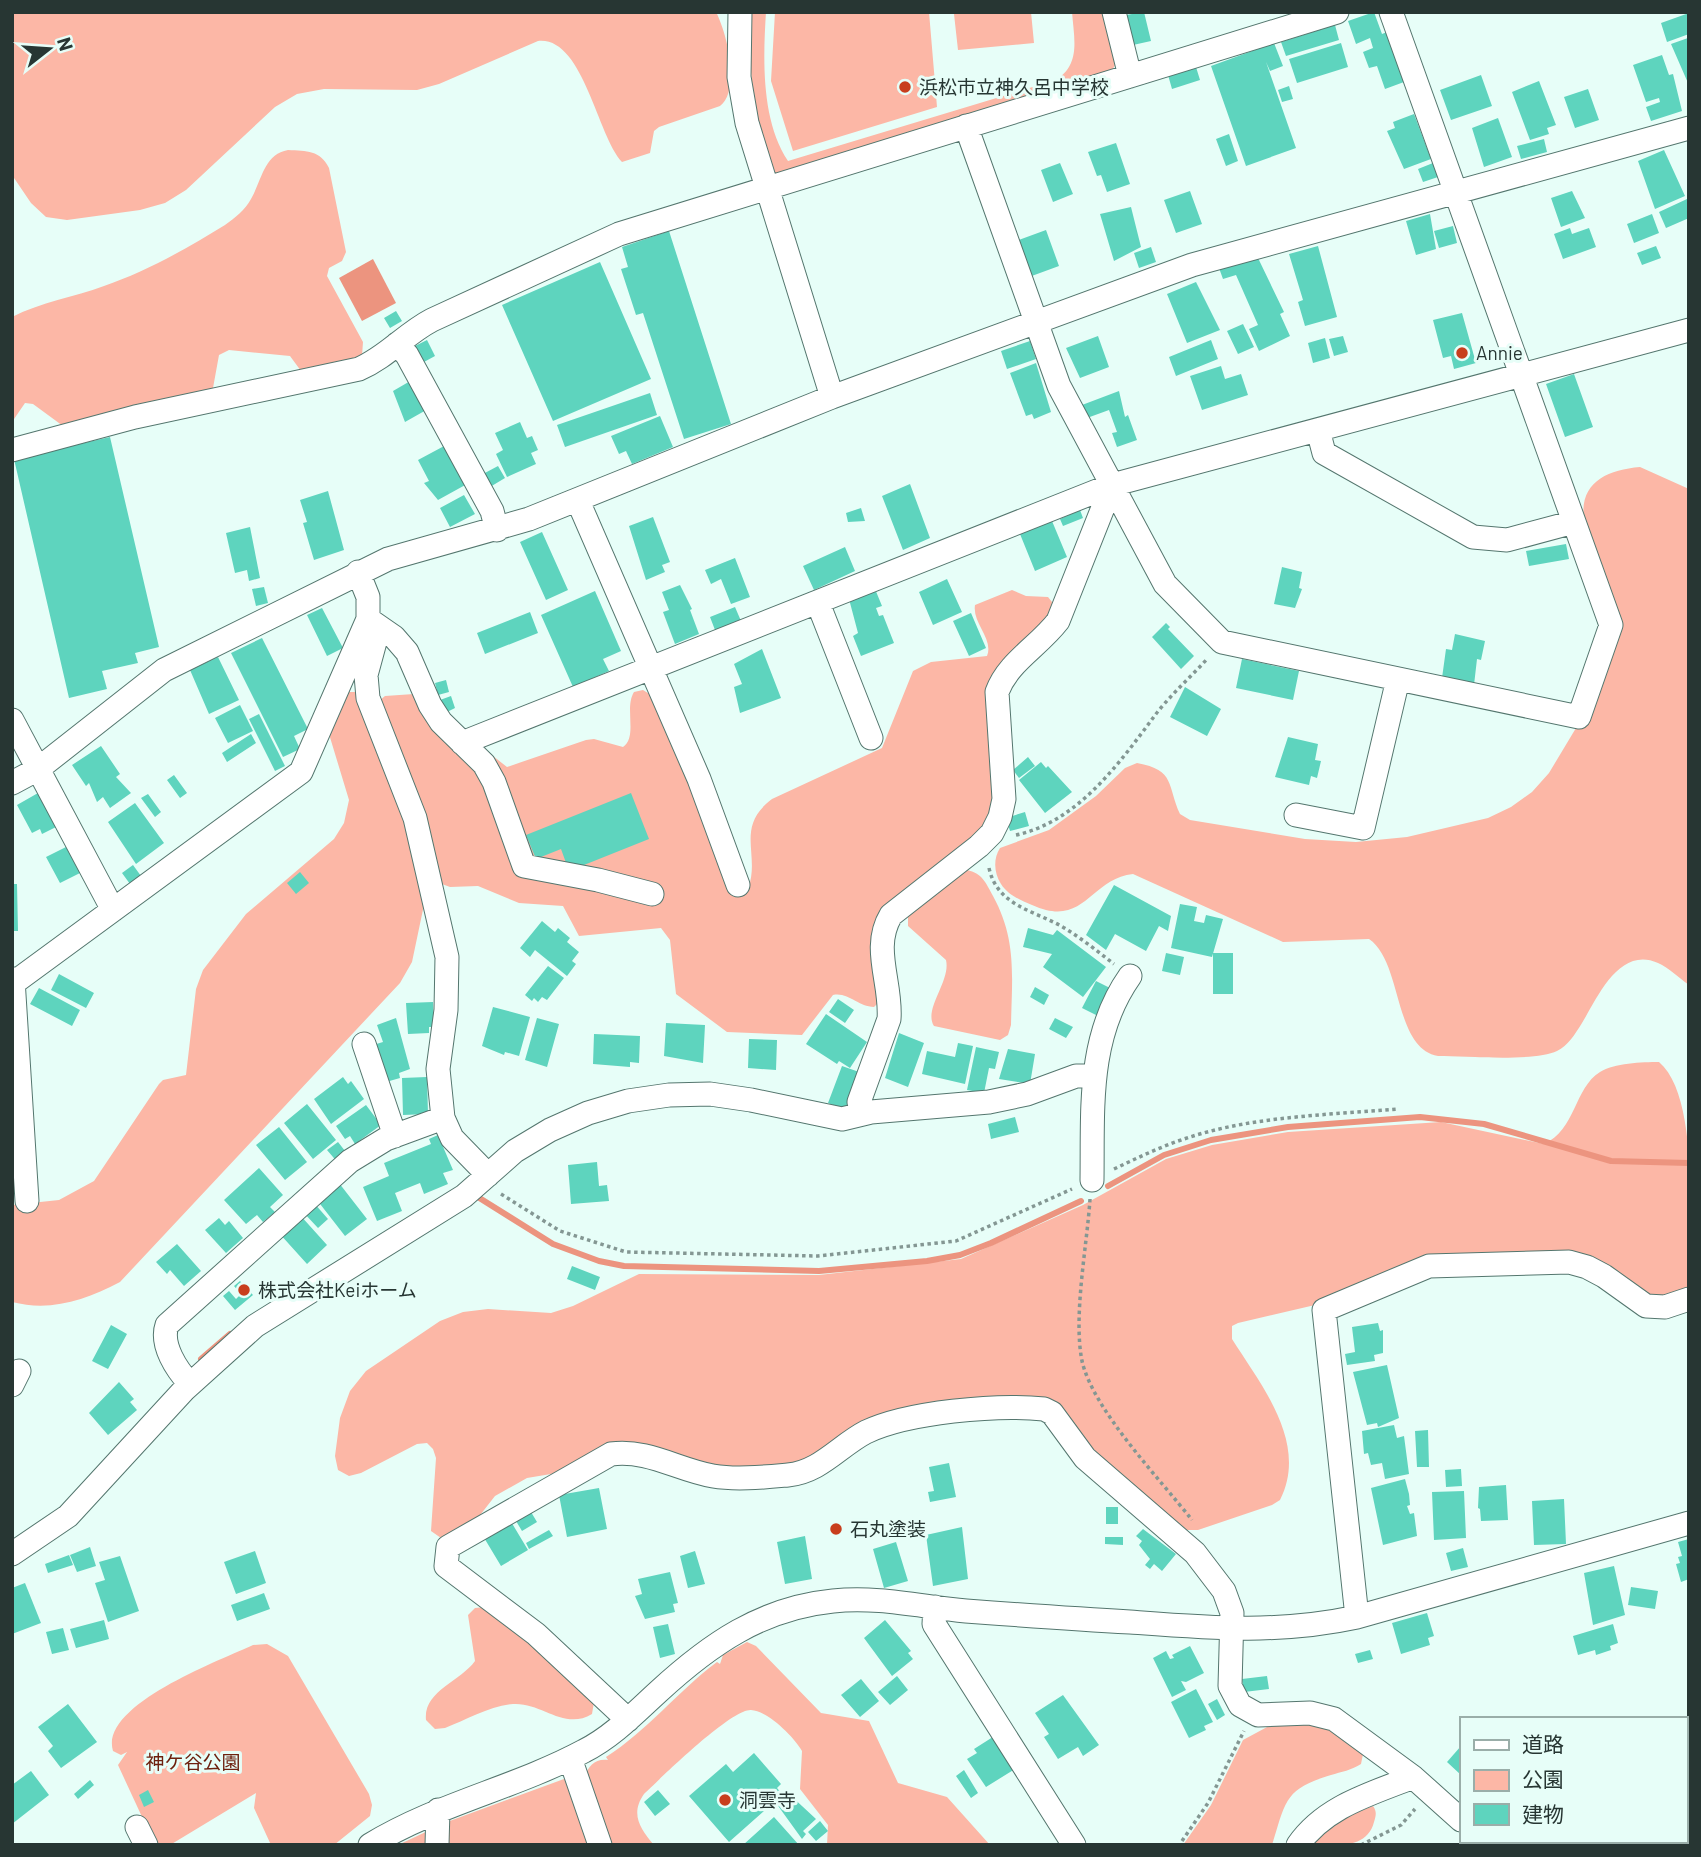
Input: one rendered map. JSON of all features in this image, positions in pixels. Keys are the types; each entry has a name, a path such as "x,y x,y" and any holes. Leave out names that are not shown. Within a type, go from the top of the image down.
{"street":[{"path":"740,12 738,54 742,100 832,397"},
{"path":"1114,12 1130,76"},
{"path":"12,450 135,417 343,374 372,363 432,320 619,234 1336,12"},
{"path":"966,127 1059,386 1165,584 1222,642 1579,717 1611,625 1391,12"},
{"path":"12,783 38,769 164,670 388,559 497,530 578,501 832,397 1223,255 1689,128"},
{"path":"462,743 1112,485 1689,330"},
{"path":"397,344 407,355 492,511 497,530"},
{"path":"1318,430 1324,453 1473,537 1507,540 1574,522"},
{"path":"862,1114 859,1101 889,1019 889,992 881,941 884,927 891,915 992,833 1000,817 1004,799 997,692 1003,676 1045,637 1058,621 1112,485"},
{"path":"578,501 699,779 738,885"},
{"path":"358,572 368,597 373,623 366,675 368,698 415,818 447,957 446,1010 438,1069 443,1118 477,1185"},
{"path":"818,603 871,738"},
{"path":"373,623 394,637 407,652 440,722 484,765 494,782 524,866 598,880 652,894"},
{"path":"27,1201 13,979 19,979 301,772 373,623"},
{"path":"1296,815 1363,828 1398,679"},
{"path":"12,720 113,910"},
{"path":"1091,1180 1094,1076 1105,1021 1130,976"},
{"path":"364,1044 395,1136"},
{"path":"12,1554 68,1516 190,1384 255,1326 477,1185 515,1151 550,1130 588,1113 628,1101 668,1095 710,1094 842,1119 862,1114 989,1102 1027,1094 1076,1076 1094,1076"},
{"path":"190,1384 178,1371 174,1361 166,1340 167,1325 350,1160 367,1148 443,1118"},
{"path":"1357,1617 1324,1310 1429,1266 1570,1262 1604,1276 1646,1306 1665,1307 1689,1299"},
{"path":"628,1720 536,1634 446,1566 448,1547 611,1454 628,1451 715,1476 790,1475 820,1465 863,1434 911,1416 1044,1409 1058,1420 1078,1451 1211,1570 1224,1591 1232,1613 1234,1630 1230,1686 1240,1705 1253,1713 1269,1716 1322,1714 1334,1719 1420,1782 1460,1819"},
{"path":"370,1845 438,1810 570,1759 609,1736 692,1660 736,1630 784,1610 836,1601 863,1600 1234,1630 1302,1628 1357,1617 1689,1523"},
{"path":"935,1607 934,1624 1074,1845"},
{"path":"570,1759 600,1845"},
{"path":"1298,1845 1317,1822 1333,1810 1420,1782"},
{"path":"437,1845 438,1810"}],"path":[{"path":"1130,976 1067,930 1006,899 991,879 983,842 1046,825 1092,792 1118,766 1153,717 1222,642"},
{"path":"477,1185 539,1220 603,1247 626,1252 818,1256 925,1247 956,1241 1161,1147 1210,1132 1287,1119 1398,1110"},
{"path":"1090,1204 1079,1333 1083,1362 1092,1388 1108,1412 1194,1522"},
{"path":"1182,1841 1208,1803 1230,1753 1253,1713"},
{"path":"1361,1845 1401,1825 1412,1814 1420,1782"}],"green space":[{"path":"12,12 716,12 728,47 730,88 720,106 659,127 654,131 650,153 622,162 613,149 578,70 567,54 554,44 538,41 439,84 417,90 324,89 297,94 275,107 186,190 165,203 140,210 67,220 46,217 31,203 12,175"},
{"path":"749,12 766,12 764,49 768,108 779,145 788,161 1056,80 1064,74 1073,59 1072,12 1105,12 1117,62 1111,72 778,175 772,171 756,111 751,74"},
{"path":"775,12 929,12 937,107 793,151 771,81"},
{"path":"1031,12 1034,43 958,50 954,14"},
{"path":"307,151 317,155 329,168 346,252 342,261 329,268 327,276 363,342 362,356 301,371 290,356 229,350 219,355 213,388 206,392 63,426 33,404 25,403 12,422 12,317 34,307 93,290 135,274 211,234 243,210 269,162 280,152"},
{"path":"1640,467 1689,489 1689,985 1658,963 1644,960 1632,962 1611,977 1574,1035 1557,1051 1517,1057 1438,1056 1424,1050 1413,1038 1405,1022 1388,966 1380,950 1369,939 1283,942 1133,874 1106,884 1076,907 1064,911 1050,911 1028,903 1011,894 1001,884 995,866 1000,848 1049,830 1096,796 1125,768 1137,763 1150,766 1164,775 1180,814 1190,820 1305,839 1356,842 1407,837 1488,818 1511,807 1532,792 1549,773 1576,728 1588,718 1622,625 1584,520 1586,497 1597,481 1606,475"},
{"path":"1012,590 1026,596 1048,597 1052,602 1051,617 1009,657 996,799 985,829 897,901 880,1001 874,1007 844,996 833,995 802,1035 727,1032 676,994 670,940 661,928 579,936 563,906 519,903 478,886 450,887 442,884 379,701 385,696 414,694 507,767 586,740 594,739 623,747 630,736 631,699 634,692 643,690 651,695 748,889 752,864 751,831 761,810 772,799 882,748 913,671 931,662 987,656 988,643 977,618 975,605"},
{"path":"349,692 355,692 358,696 399,797 425,900 412,962 400,983 120,1282 81,1299 54,1305 12,1302 12,1205 59,1200 94,1181 159,1084 163,1080 186,1075 196,989 203,970 246,914 334,839 344,823 349,800 329,734"},
{"path":"967,870 980,876 988,887 1001,912 1010,943 1011,1025 1008,1035 1000,1040 934,1026 932,1011 945,977 946,960 908,926 912,909"},
{"path":"1659,1062 1672,1080 1681,1105 1687,1135 1691,1203 1689,1290 1656,1300 1608,1269 1428,1258 1315,1305 1238,1323 1232,1326 1232,1339 1268,1395 1285,1436 1289,1457 1287,1479 1280,1500 1272,1505 1198,1530 1184,1530 1090,1453 1063,1416 927,1407 804,1465 729,1470 647,1448 557,1473 527,1478 495,1496 477,1519 451,1537 441,1538 431,1531 436,1458 427,1443 417,1444 361,1473 349,1476 338,1470 335,1456 340,1418 350,1391 366,1371 440,1321 463,1312 488,1309 551,1313 573,1306 639,1274 819,1275 961,1259 1083,1205 1166,1159 1212,1145 1288,1132 1441,1122 1544,1144 1555,1138 1563,1129 1585,1088 1600,1072 1620,1065"},
{"path":"475,1608 494,1610 594,1702 592,1714 582,1718 562,1718 534,1707 513,1704 487,1710 445,1728 435,1729 426,1720 430,1702 436,1694 475,1661 468,1615"},
{"path":"747,1642 756,1646 821,1713 869,1721 898,1783 947,1797 990,1845 827,1845 828,1825 800,1789 802,1751 780,1726 758,1711 751,1710 728,1720 644,1794 638,1808 638,1821 654,1845 605,1845 585,1776 588,1769 596,1762 608,1760 606,1757 635,1735 703,1673 717,1662 720,1664 723,1655"},
{"name":"神ケ谷公園","path":"267,1644 288,1656 369,1794 372,1805 370,1816 334,1845 271,1845 254,1808 256,1793 170,1845 155,1845 118,1765 127,1752 121,1755 113,1751 114,1734 124,1717 166,1686 253,1645"},
{"path":"1310,1723 1329,1727 1363,1754 1361,1764 1316,1780 1295,1792 1284,1807 1272,1845 1183,1845 1211,1805 1243,1740 1269,1726"},
{"path":"564,1779 571,1782 595,1845 398,1845 447,1822"},
{"path":"1373,1806 1376,1812 1375,1820 1370,1831 1357,1842 1312,1845 1338,1820"}],"shaded area":[{"path":"373,259 396,303 362,321 339,278"}],"building":[{"path":"1144,12 1151,41 1133,45 1126,15"},
{"path":"1374,12 1382,34 1387,32 1404,82 1385,89 1377,66 1369,68 1363,52 1373,48 1370,38 1356,44 1348,21"},
{"path":"1689,13 1689,34 1667,42 1661,23"},
{"path":"1335,25 1339,40 1286,56 1281,42"},
{"path":"1688,38 1689,41 1688,83 1671,44"},
{"path":"1274,43 1283,66 1270,71 1266,62 1296,148 1246,166 1211,66"},
{"path":"1341,43 1348,67 1297,83 1289,59"},
{"path":"1662,55 1669,75 1673,74 1682,111 1651,121 1646,107 1660,102 1659,98 1646,102 1633,65"},
{"path":"1196,67 1200,80 1172,89 1168,75"},
{"path":"1481,75 1492,106 1451,120 1440,90"},
{"path":"1539,81 1556,125 1547,128 1549,134 1530,140 1512,92"},
{"path":"1289,86 1293,99 1282,102 1278,90"},
{"path":"1588,89 1599,120 1575,128 1564,97"},
{"path":"1414,114 1431,159 1404,169 1387,131 1395,128 1393,122"},
{"path":"1498,118 1512,157 1484,167 1472,128"},
{"path":"1229,134 1238,161 1226,166 1216,139"},
{"path":"1544,139 1547,152 1521,159 1517,146"},
{"path":"1116,143 1130,184 1107,192 1101,175 1097,176 1088,152"},
{"path":"1664,150 1685,196 1655,209 1638,161"},
{"path":"1060,163 1073,194 1053,202 1041,170"},
{"path":"1433,163 1438,177 1423,182 1418,169"},
{"path":"1190,191 1202,224 1176,233 1164,200"},
{"path":"1572,191 1585,218 1561,227 1551,198"},
{"path":"1687,199 1689,218 1666,228 1659,212"},
{"path":"1131,207 1141,247 1114,261 1100,214"},
{"path":"1430,214 1436,249 1416,255 1406,221"},
{"path":"1652,214 1659,233 1634,243 1627,224"},
{"path":"1453,226 1457,243 1439,248 1434,231"},
{"path":"1570,228 1572,234 1589,228 1596,247 1563,259 1554,234"},
{"path":"1046,230 1059,266 1029,277 1016,241"},
{"path":"669,231 731,424 684,439 643,313 636,315 621,269 628,267 622,247"},
{"path":"1318,246 1337,317 1305,326 1298,302 1303,300 1289,254"},
{"path":"1656,246 1661,258 1642,265 1637,253"},
{"path":"1151,247 1156,262 1139,268 1134,253"},
{"path":"1258,258 1284,312 1280,314 1290,336 1259,351 1249,329 1258,325 1236,275 1223,279 1219,268"},
{"path":"600,262 651,379 553,421 502,305"},
{"path":"1196,282 1220,330 1187,343 1167,294"},
{"path":"396,311 402,321 390,328 384,318"},
{"path":"1462,313 1476,363 1454,369 1451,356 1443,358 1433,320"},
{"path":"1243,324 1254,347 1238,354 1227,331"},
{"path":"1098,336 1109,367 1080,378 1066,348"},
{"path":"1343,336 1348,352 1334,356 1329,339"},
{"path":"1325,338 1330,358 1313,363 1308,343"},
{"path":"427,340 435,356 424,362 415,346"},
{"path":"1211,340 1218,359 1176,376 1169,357"},
{"path":"1030,341 1036,359 1007,369 1001,351"},
{"path":"1036,363 1051,412 1034,419 1032,414 1026,416 1010,373"},
{"path":"1221,366 1225,379 1241,374 1248,395 1202,410 1190,376"},
{"path":"1574,374 1593,427 1565,437 1546,384"},
{"path":"412,380 428,409 405,422 393,391"},
{"path":"1119,391 1125,417 1128,415 1137,440 1117,447 1112,433 1117,432 1109,410 1087,418 1082,405"},
{"path":"650,393 657,415 565,447 557,425"},
{"path":"660,416 673,447 632,464 626,451 619,454 611,436"},
{"path":"520,422 527,438 532,436 538,450 531,453 536,464 507,477 496,454 503,450 495,433"},
{"path":"110,437 159,647 135,653 138,663 102,671 107,689 69,698 14,459"},
{"path":"446,445 467,484 438,500 424,483 429,481 418,460"},
{"path":"498,466 505,478 490,487 483,474"},
{"path":"910,484 930,538 903,550 882,496"},
{"path":"328,491 344,550 314,560 303,523 307,522 300,500"},
{"path":"464,495 475,514 450,527 440,508"},
{"path":"861,508 865,521 848,522 846,513"},
{"path":"1080,510 1083,518 1063,526 1060,519"},
{"path":"653,517 670,562 662,565 665,572 646,580 629,526"},
{"path":"1052,521 1067,557 1035,571 1020,534"},
{"path":"250,527 260,578 249,581 247,570 235,573 226,533"},
{"path":"542,532 568,590 546,600 520,542"},
{"path":"1566,544 1569,559 1529,566 1526,551"},
{"path":"845,547 855,571 814,590 803,566"},
{"path":"735,558 750,597 731,604 721,579 711,584 705,570"},
{"path":"1282,567 1302,572 1299,588 1302,589 1295,608 1274,604"},
{"path":"947,579 962,612 933,625 919,592"},
{"path":"680,585 692,609 690,610 699,634 675,644 663,612 669,610 662,592"},
{"path":"264,587 268,603 256,606 252,589"},
{"path":"875,589 882,606 876,608 879,616 883,615 894,643 861,656 853,636 858,633 849,599"},
{"path":"595,591 621,651 603,659 609,671 573,687 541,615"},
{"path":"735,607 741,621 715,630 710,617"},
{"path":"322,608 343,648 327,656 307,615"},
{"path":"530,612 538,633 485,654 477,633"},
{"path":"971,613 986,648 969,656 953,621"},
{"path":"1166,623 1170,627 1168,629 1194,656 1181,669 1152,637"},
{"path":"1455,634 1485,641 1481,660 1477,659 1474,685 1442,678 1446,649 1452,650"},
{"path":"262,638 308,729 294,736 300,749 283,757 231,653"},
{"path":"762,649 781,698 740,713 734,687 742,684 734,664"},
{"path":"218,657 239,700 209,714 190,670"},
{"path":"1242,659 1299,671 1293,700 1236,688"},
{"path":"446,680 449,692 438,695 435,683"},
{"path":"1185,687 1221,709 1207,736 1170,717"},
{"path":"451,696 455,708 445,713 440,700"},
{"path":"240,705 253,731 228,743 215,718"},
{"path":"259,714 285,766 275,771 249,719"},
{"path":"251,734 256,743 227,762 222,753"},
{"path":"1288,737 1318,744 1315,760 1321,761 1317,778 1311,776 1309,785 1275,777"},
{"path":"101,746 120,774 116,777 131,793 110,808 103,797 97,802 89,783 86,786 72,765"},
{"path":"1028,757 1035,766 1019,778 1013,770"},
{"path":"1041,762 1072,792 1045,813 1019,780"},
{"path":"174,775 187,793 180,798 167,780"},
{"path":"38,793 56,827 42,834 40,829 32,833 17,805"},
{"path":"631,793 649,839 569,871 561,849 536,859 526,835"},
{"path":"148,794 161,812 155,817 141,798"},
{"path":"135,803 164,843 136,864 108,822"},
{"path":"1025,812 1029,826 1010,831 1006,818"},
{"path":"66,847 80,873 60,883 46,857"},
{"path":"133,865 141,876 130,884 122,873"},
{"path":"300,872 309,883 296,894 287,883"},
{"path":"12,884 17,884 18,931 12,931"},
{"path":"1114,885 1171,916 1168,931 1159,926 1146,951 1115,934 1106,950 1086,935"},
{"path":"1180,904 1197,907 1194,921 1204,923 1206,915 1223,919 1212,957 1171,948"},
{"path":"542,921 555,932 558,928 570,938 567,942 579,952 572,961 576,964 567,976 535,950 530,957 520,948"},
{"path":"1028,928 1053,935 1057,930 1106,967 1083,997 1043,967 1052,954 1023,947"},
{"path":"1166,953 1184,957 1180,975 1162,971"},
{"path":"1213,953 1233,953 1233,994 1213,994"},
{"path":"548,966 564,978 547,1000 542,997 538,1002 534,998 532,1001 525,995"},
{"path":"59,974 94,993 86,1008 51,990"},
{"path":"1096,981 1112,989 1098,1016 1082,1008"},
{"path":"1035,987 1049,995 1044,1005 1030,997"},
{"path":"39,988 80,1010 72,1026 30,1004"},
{"path":"838,999 854,1010 845,1023 829,1012"},
{"path":"433,1002 434,1027 429,1027 429,1033 408,1034 406,1003"},
{"path":"493,1007 530,1017 519,1056 505,1052 504,1055 482,1046"},
{"path":"826,1014 867,1042 850,1068 839,1061 837,1064 806,1044"},
{"path":"396,1018 410,1069 399,1073 400,1078 386,1082 373,1045 383,1042 377,1025"},
{"path":"537,1018 559,1024 547,1067 525,1060"},
{"path":"1055,1018 1073,1027 1066,1038 1049,1029"},
{"path":"666,1023 705,1025 703,1063 664,1056"},
{"path":"899,1033 924,1043 908,1087 885,1078"},
{"path":"594,1034 640,1036 639,1063 630,1062 630,1067 593,1064"},
{"path":"749,1039 777,1040 776,1070 748,1068"},
{"path":"958,1043 973,1046 965,1084 922,1074 927,1051 955,1057"},
{"path":"976,1047 999,1052 995,1069 989,1068 984,1093 967,1090"},
{"path":"1008,1049 1035,1054 1030,1084 999,1079"},
{"path":"842,1066 862,1073 848,1111 828,1103"},
{"path":"343,1077 348,1084 351,1081 364,1099 331,1124 314,1099"},
{"path":"427,1077 428,1114 403,1115 402,1078"},
{"path":"307,1104 336,1140 313,1159 284,1123"},
{"path":"366,1105 381,1125 355,1144 350,1136 345,1139 336,1126"},
{"path":"1015,1117 1019,1132 991,1139 988,1124"},
{"path":"279,1127 307,1162 285,1180 256,1145"},
{"path":"438,1135 453,1170 443,1173 448,1184 424,1194 420,1183 395,1193 402,1211 377,1221 363,1187 389,1176 384,1163 431,1144 429,1139"},
{"path":"338,1142 349,1156 339,1164 327,1150"},
{"path":"597,1162 599,1186 607,1185 609,1201 571,1204 568,1165"},
{"path":"259,1168 283,1195 270,1207 275,1212 263,1222 257,1215 246,1224 224,1200"},
{"path":"339,1183 367,1219 345,1236 317,1200"},
{"path":"314,1203 328,1219 318,1228 303,1212"},
{"path":"300,1215 327,1245 307,1264 279,1233"},
{"path":"219,1218 225,1225 229,1221 243,1238 226,1253 205,1230"},
{"path":"177,1244 201,1271 184,1286 170,1270 167,1274 156,1262"},
{"path":"572,1266 600,1277 595,1290 567,1279"},
{"path":"240,1281 253,1295 235,1310 223,1296 229,1291 236,1299 241,1294 234,1286"},
{"path":"1378,1323 1380,1331 1383,1330 1383,1353 1374,1355 1375,1361 1347,1365 1345,1354 1355,1352 1352,1327"},
{"path":"111,1325 127,1334 108,1369 92,1361"},
{"path":"1387,1365 1399,1418 1378,1427 1377,1423 1367,1425 1353,1372"},
{"path":"119,1382 134,1399 130,1402 137,1410 108,1435 89,1413"},
{"path":"1394,1425 1397,1438 1404,1436 1409,1474 1385,1479 1382,1463 1371,1465 1368,1453 1364,1454 1362,1431"},
{"path":"1428,1430 1429,1467 1417,1467 1415,1431"},
{"path":"949,1463 956,1497 930,1502 928,1492 934,1491 929,1467"},
{"path":"1461,1469 1462,1486 1446,1487 1445,1470"},
{"path":"1405,1479 1410,1505 1407,1506 1410,1514 1414,1513 1417,1536 1383,1545 1371,1488"},
{"path":"1506,1485 1508,1520 1481,1521 1478,1508 1479,1487"},
{"path":"599,1488 607,1529 567,1537 559,1495"},
{"path":"1464,1491 1466,1538 1434,1540 1432,1492"},
{"path":"1564,1499 1566,1544 1534,1545 1532,1501"},
{"path":"528,1507 537,1522 522,1531 513,1516"},
{"path":"1106,1507 1118,1507 1118,1524 1106,1524"},
{"path":"510,1520 528,1550 501,1566 483,1536"},
{"path":"962,1527 968,1579 933,1586 926,1535"},
{"path":"1143,1529 1176,1554 1162,1571 1154,1564 1150,1569 1145,1565 1150,1559 1139,1545 1142,1541 1136,1536"},
{"path":"549,1530 553,1536 529,1549 526,1543"},
{"path":"805,1536 812,1579 785,1584 777,1542"},
{"path":"1105,1537 1123,1537 1123,1545 1105,1544"},
{"path":"1689,1539 1689,1579 1681,1582 1676,1564 1680,1563 1678,1557 1682,1556 1678,1542"},
{"path":"896,1542 908,1581 884,1588 873,1549"},
{"path":"90,1547 96,1566 77,1572 70,1555"},
{"path":"1463,1548 1468,1567 1451,1571 1446,1553"},
{"path":"255,1551 266,1583 236,1594 224,1562"},
{"path":"695,1551 705,1584 688,1588 680,1556"},
{"path":"69,1555 73,1565 48,1573 45,1564"},
{"path":"120,1556 139,1611 108,1622 95,1583 105,1580 99,1562"},
{"path":"1614,1566 1625,1615 1593,1625 1584,1573"},
{"path":"670,1572 678,1603 673,1604 675,1612 645,1619 635,1596 642,1594 638,1579"},
{"path":"25,1583 41,1623 12,1634 12,1588"},
{"path":"1631,1587 1658,1591 1655,1609 1628,1605"},
{"path":"264,1593 270,1609 237,1621 231,1605"},
{"path":"1427,1613 1434,1636 1428,1638 1430,1645 1401,1654 1392,1623"},
{"path":"104,1620 109,1639 76,1648 70,1629"},
{"path":"885,1620 911,1651 908,1653 913,1659 892,1676 864,1638"},
{"path":"668,1624 675,1654 660,1658 653,1627"},
{"path":"1613,1624 1618,1643 1610,1646 1611,1650 1596,1655 1595,1650 1578,1655 1573,1636"},
{"path":"63,1628 69,1650 52,1654 46,1632"},
{"path":"1190,1646 1204,1673 1186,1682 1181,1681 1186,1690 1172,1697 1153,1658 1166,1651 1170,1659 1174,1658 1172,1655"},
{"path":"1370,1650 1373,1659 1358,1663 1355,1654"},
{"path":"897,1676 908,1690 890,1705 878,1692"},
{"path":"1267,1676 1269,1689 1244,1692 1242,1679"},
{"path":"861,1679 879,1701 860,1717 841,1695"},
{"path":"1196,1689 1213,1722 1204,1726 1206,1730 1189,1738 1171,1702"},
{"path":"1063,1695 1099,1745 1083,1756 1078,1747 1058,1759 1044,1737 1049,1734 1035,1713"},
{"path":"1217,1699 1225,1715 1217,1720 1208,1704"},
{"path":"68,1704 97,1742 61,1768 48,1751 53,1746 38,1727"},
{"path":"996,1735 1015,1769 986,1787 967,1759 977,1753 974,1749"},
{"path":"1460,1747 1460,1774 1447,1762"},
{"name":"洞雲寺","path":"754,1753 781,1784 777,1788 782,1794 770,1804 759,1791 753,1796 765,1810 729,1842 689,1796 726,1764 733,1772"},
{"path":"964,1770 978,1793 971,1798 956,1776"},
{"path":"31,1771 49,1795 12,1824 12,1785"},
{"path":"90,1780 94,1785 78,1799 74,1794"},
{"path":"148,1790 154,1802 144,1807 139,1795"},
{"path":"658,1790 670,1804 655,1816 644,1802"},
{"path":"788,1793 816,1819 803,1831 806,1834 802,1839 776,1803"},
{"path":"774,1817 799,1845 743,1845"},
{"path":"820,1821 828,1831 816,1841 808,1832"}],"waterway":[{"path":"1108,1186 1164,1155 1211,1140 1288,1127 1420,1117 1484,1124 1611,1161 1689,1163"},
{"path":"473,1194 553,1244 599,1261 624,1266 819,1271 927,1261 960,1255 1081,1201"},
{"path":"201,1359 230,1334"}],"place":[{"name":"浜松市立神久呂中学校","path":"905,87"},
{"name":"Annie","path":"1462,353"},
{"name":"株式会社Keiホーム","path":"244,1290"},
{"name":"石丸塗装","path":"836,1529"},
{"name":"洞雲寺","path":"725,1800"}]}
